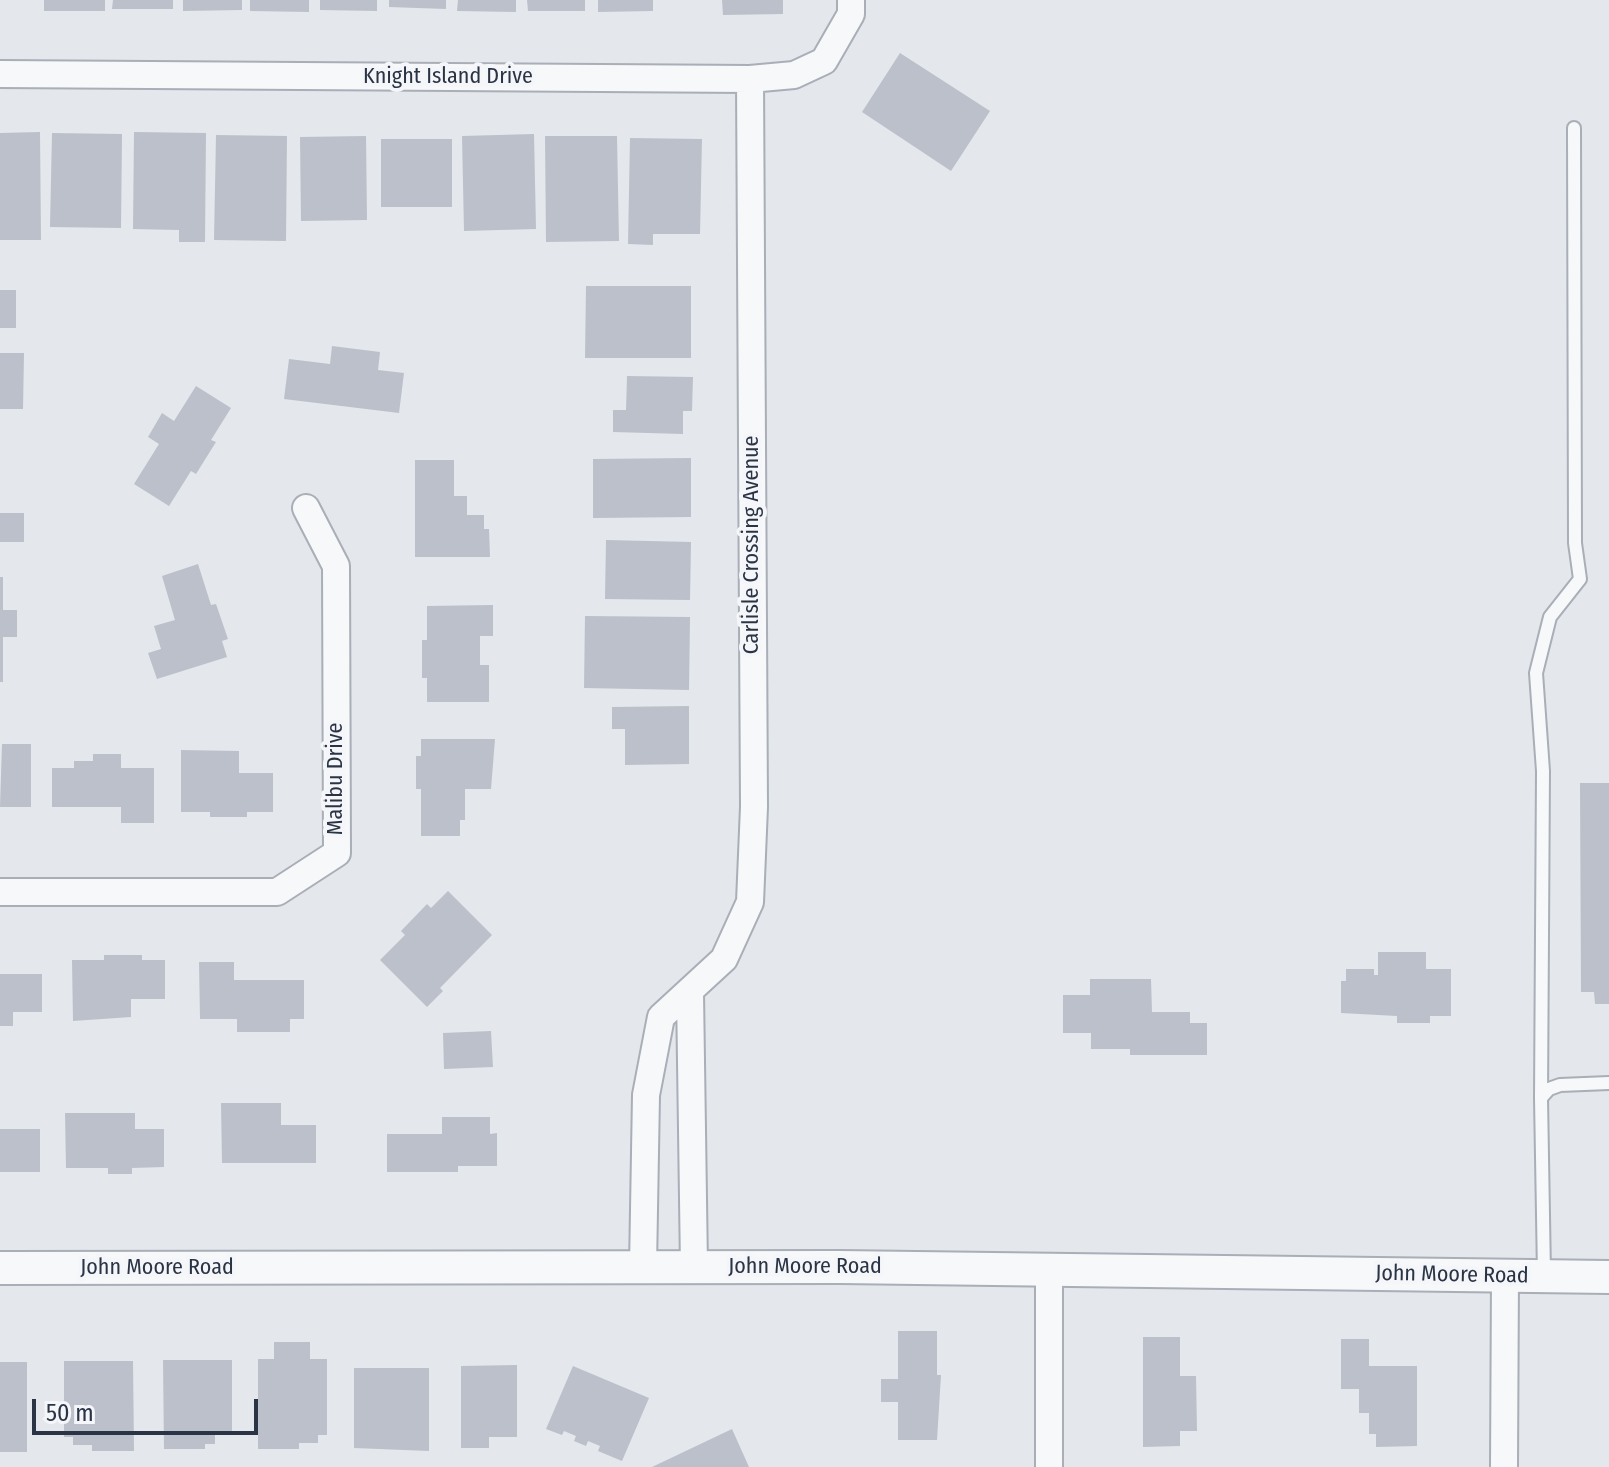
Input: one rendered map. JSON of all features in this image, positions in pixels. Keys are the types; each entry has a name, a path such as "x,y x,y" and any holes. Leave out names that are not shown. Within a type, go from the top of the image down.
{"street":[{"name":"Knight Island Drive","path":"0,74 750,79 794,75 824,61 851,14 851,0"},
{"name":"Carlisle Crossing Avenue","path":"643,1267 646,1095 661,1017 724,959 750,902 754,807 750,79"},
{"name":"Malibu Drive","path":"0,892 277,892 337,853 336,566 306,508"},
{"path":"690,993 694,1267"},
{"name":"John Moore Road","path":"0,1268 694,1267 1609,1277"},
{"path":"1049,1269 1049,1467"},
{"path":"1504,1467 1505,1276"}],"lane":[{"path":"1544,1276 1541,1098 1543,787 1536,673 1550,617 1580,579 1575,543 1574,128"},
{"path":"1541,1098 1549,1089 1560,1085 1609,1083"}],"building":[{"path":"44,0 105,0 105,11 44,11"},
{"path":"113,0 173,0 173,9 112,9"},
{"path":"183,0 242,0 242,10 183,11"},
{"path":"250,0 309,0 309,12 250,11"},
{"path":"320,0 377,0 377,11 320,10"},
{"path":"389,0 446,0 446,9 389,7"},
{"path":"458,0 516,0 516,12 457,11"},
{"path":"527,0 585,0 585,11 528,11"},
{"path":"598,0 653,0 653,11 598,12"},
{"path":"722,0 783,0 783,14 723,15"},
{"path":"900,53 990,111 951,171 862,112"},
{"path":"40,132 41,240 0,240 0,133"},
{"path":"134,132 206,133 205,242 179,242 179,230 133,229"},
{"path":"52,133 122,134 121,228 50,227"},
{"path":"534,134 536,229 464,231 462,136"},
{"path":"216,135 287,136 286,241 214,240"},
{"path":"366,136 367,220 301,221 300,137"},
{"path":"545,136 617,136 619,241 546,242"},
{"path":"630,138 702,139 700,234 653,234 653,245 628,244"},
{"path":"381,139 452,139 452,207 381,207"},
{"path":"586,286 691,286 691,358 585,358"},
{"path":"0,290 16,290 16,328 0,328"},
{"path":"332,346 380,352 378,370 404,373 399,413 284,399 289,359 330,364"},
{"path":"0,353 24,353 23,409 0,409"},
{"path":"627,376 693,377 692,411 683,411 683,434 613,432 613,410 626,410"},
{"path":"196,386 231,408 211,440 216,442 196,474 191,471 169,506 134,484 159,444 148,437 162,413 174,421"},
{"path":"691,458 691,517 593,518 593,459"},
{"path":"415,460 454,460 454,496 467,496 467,515 484,515 484,529 489,529 490,557 415,557"},
{"path":"0,513 24,513 24,542 0,542"},
{"path":"606,540 691,542 690,600 605,599"},
{"path":"198,564 211,605 216,604 228,639 222,641 227,657 157,679 148,653 161,649 154,626 175,620 162,576"},
{"path":"0,577 3,577 3,610 17,610 17,637 3,637 3,682 0,682"},
{"path":"493,605 493,636 480,636 480,665 489,665 489,702 427,702 427,678 422,678 422,640 427,640 427,606"},
{"path":"585,616 690,617 689,690 584,688"},
{"path":"689,706 689,764 625,765 625,729 612,729 612,707"},
{"path":"421,739 495,739 491,789 465,789 465,820 460,820 460,836 421,836 421,789 416,789 416,756 421,756"},
{"path":"2,744 31,744 31,807 0,807"},
{"path":"181,750 239,751 239,773 273,773 273,812 247,812 247,817 210,817 210,812 181,812"},
{"path":"93,754 121,754 121,768 154,768 154,823 121,823 121,807 52,807 52,768 74,768 74,761 93,761"},
{"path":"1580,783 1609,783 1609,1004 1595,1004 1594,992 1581,992"},
{"path":"448,891 492,935 440,988 443,991 427,1007 380,960 405,935 401,931 427,904 431,908"},
{"path":"1378,952 1426,952 1426,969 1451,969 1451,1016 1430,1016 1430,1023 1397,1023 1397,1016 1341,1013 1341,981 1346,981 1346,969 1374,969 1374,975 1378,975"},
{"path":"104,955 142,955 142,960 165,960 165,999 131,999 131,1017 73,1021 72,960 104,960"},
{"path":"199,962 234,962 234,980 304,980 304,1019 290,1019 290,1032 237,1032 237,1019 200,1019"},
{"path":"0,974 42,974 42,1012 13,1012 13,1026 0,1026"},
{"path":"1090,979 1151,979 1152,1012 1190,1012 1190,1023 1207,1023 1207,1055 1130,1055 1130,1049 1091,1049 1091,1033 1063,1033 1063,995 1090,995"},
{"path":"491,1031 493,1067 444,1069 443,1033"},
{"path":"221,1103 281,1103 281,1125 316,1125 316,1163 222,1163"},
{"path":"65,1113 135,1113 135,1129 164,1129 164,1167 132,1168 132,1174 108,1174 108,1168 66,1168"},
{"path":"442,1117 490,1117 490,1134 497,1133 497,1166 458,1166 458,1172 387,1172 387,1134 442,1134"},
{"path":"0,1129 40,1129 40,1172 0,1172"},
{"path":"898,1331 937,1331 937,1375 941,1375 937,1440 898,1440 898,1402 881,1402 881,1379 898,1379"},
{"path":"1143,1337 1180,1337 1180,1376 1196,1376 1197,1431 1180,1431 1180,1446 1143,1447"},
{"path":"1341,1339 1369,1339 1369,1366 1417,1366 1417,1446 1376,1447 1376,1434 1369,1434 1369,1413 1359,1413 1359,1389 1341,1389"},
{"path":"274,1342 310,1342 310,1359 327,1359 327,1435 318,1435 318,1443 299,1443 299,1449 258,1449 258,1359 274,1359"},
{"path":"163,1360 232,1360 232,1435 215,1435 215,1444 205,1444 205,1449 164,1449"},
{"path":"64,1361 133,1361 134,1451 92,1451 92,1445 73,1445 73,1437 64,1437"},
{"path":"0,1362 27,1362 27,1452 0,1452"},
{"path":"517,1365 517,1437 489,1437 489,1448 461,1448 461,1366"},
{"path":"573,1366 649,1398 622,1461 598,1451 600,1446 588,1441 586,1446 574,1441 576,1436 546,1429"},
{"path":"354,1368 429,1368 429,1451 354,1448"},
{"path":"732,1429 749,1467 652,1467"}]}
